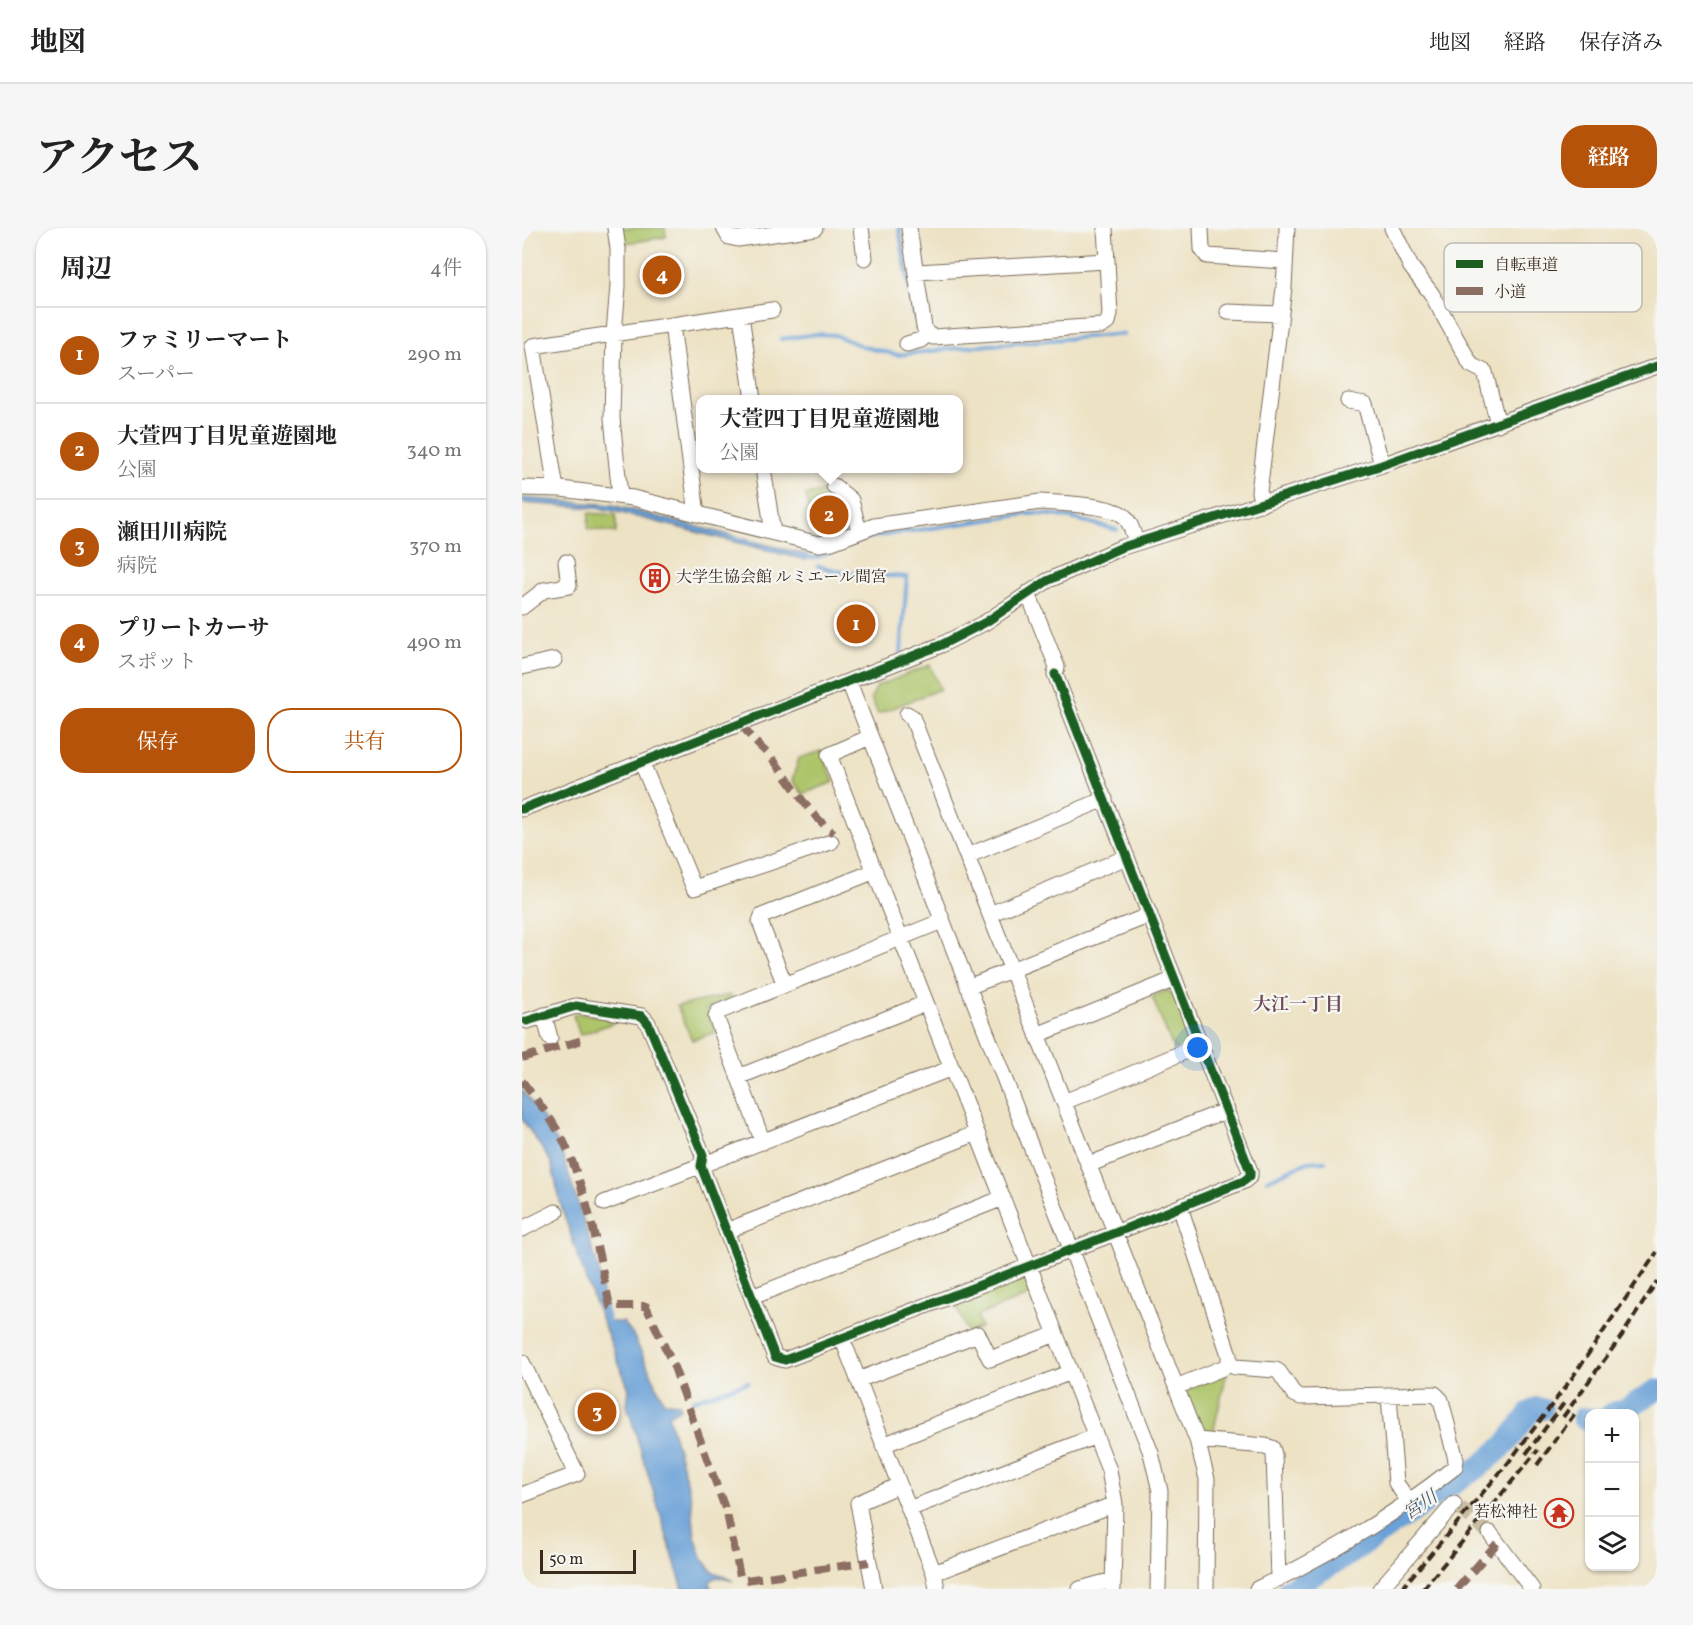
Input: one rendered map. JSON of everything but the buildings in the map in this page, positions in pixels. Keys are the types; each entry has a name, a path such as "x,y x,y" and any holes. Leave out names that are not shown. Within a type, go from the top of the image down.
{"street":[{"path":"615,228 618,249 618,286 614,333 612,418 620,496"},
{"path":"724,228 729,237 738,239 815,228"},
{"path":"861,228 865,258"},
{"path":"909,228 924,327 918,340 1102,326 1108,322 1110,314 1105,228"},
{"path":"1201,228 1202,249 1208,256 1285,261"},
{"path":"1262,504 1259,492 1280,314 1287,228"},
{"path":"1392,228 1411,267 1431,293 1471,365 1485,372 1498,424"},
{"path":"917,272 1106,261"},
{"path":"556,489 533,346 772,310"},
{"path":"1228,312 1280,314"},
{"path":"741,315 752,395"},
{"path":"672,325 697,514"},
{"path":"522,809 941,645 969,631 1028,593 1083,564 1136,542 1382,465 1657,366"},
{"path":"1348,401 1365,404 1382,465"},
{"path":"764,473 773,533"},
{"path":"834,486 851,500 859,531"},
{"path":"522,488 620,496 819,544 832,542 874,526 1040,502 1111,510 1123,515 1130,524 1136,542"},
{"path":"522,607 544,590 569,586 566,561"},
{"path":"526,1021 576,1006 642,1016 648,1023 703,1155 701,1166 775,1357 785,1360 1115,1233 1244,1181 1250,1176 1227,1110 1055,674 1057,667 1028,593"},
{"path":"522,667 554,660"},
{"path":"849,682 1142,1431 1156,1472 1160,1513 1158,1589"},
{"path":"907,714 912,717 1197,1440 1207,1479 1206,1589"},
{"path":"870,737 829,755 1114,1487 1113,1585 1080,1589"},
{"path":"642,763 694,888 831,842"},
{"path":"967,856 1105,800"},
{"path":"990,914 1127,857"},
{"path":"785,985 760,922 762,916 875,872"},
{"path":"968,987 1150,915"},
{"path":"763,1142 716,1017 718,1012 942,921"},
{"path":"1037,1035 1175,980"},
{"path":"738,1077 926,1003"},
{"path":"544,1015 550,1038"},
{"path":"1064,1102 1201,1045"},
{"path":"604,1203 952,1068"},
{"path":"1088,1165 1227,1110"},
{"path":"726,1231 977,1133"},
{"path":"752,1297 1003,1198"},
{"path":"1180,1207 1229,1355 1229,1364"},
{"path":"522,1229 556,1212"},
{"path":"858,1380 978,1334 990,1359 1056,1334"},
{"path":"842,1338 934,1573 937,1589"},
{"path":"522,1362 577,1474 522,1495"},
{"path":"1176,1387 1229,1364"},
{"path":"1229,1364 1235,1367 1276,1370 1294,1394 1301,1396 1435,1394 1441,1400 1456,1460 1455,1467 1437,1481 1349,1539 1257,1589"},
{"path":"884,1445 1071,1372"},
{"path":"1389,1396 1396,1483 1408,1500"},
{"path":"909,1509 1096,1436"},
{"path":"1197,1440 1272,1448 1278,1579"},
{"path":"1380,1589 1454,1503 1437,1481"},
{"path":"874,1589 858,1503 899,1485"},
{"path":"934,1573 1115,1504"},
{"path":"1490,1533 1532,1589"}],"green space":[{"path":"619,228 665,228 666,237 621,244"},
{"path":"825,491 845,505 851,524 827,536 815,536 806,495"},
{"path":"589,513 616,515 616,533 588,529"},
{"path":"930,665 940,689 878,714 871,698 877,686"},
{"path":"821,751 834,782 803,794 792,780 799,758"},
{"path":"1167,990 1174,994 1192,1037 1188,1044 1174,1050 1152,997"},
{"path":"730,995 731,998 707,1009 716,1032 692,1040 677,1006"},
{"path":"578,1013 611,1018 613,1023 580,1035 573,1015"},
{"path":"1021,1278 1027,1281 1033,1294 977,1316 981,1327 968,1333 955,1304"},
{"path":"1227,1372 1213,1433 1206,1431 1194,1419 1185,1394 1190,1388"}],"water":[{"path":"522,498 612,505 807,555 806,560 614,511 522,503"},
{"path":"522,1090 544,1120 561,1150 598,1267 605,1314 610,1322 623,1322 634,1337 664,1402 679,1403 680,1408 668,1415 691,1497 695,1537 702,1557 712,1571 733,1581 717,1577 710,1581 711,1589 683,1589 627,1405 629,1389 586,1280 562,1209 551,1162 522,1119"}],"waterway":[{"path":"899,228 915,319"},
{"path":"781,339 817,334 835,335 864,347 898,355 1124,334"},
{"path":"802,557 815,558 871,537 1028,514 1062,516 1117,530"},
{"path":"818,566 846,573 907,577 901,653"},
{"path":"1267,1180 1308,1162 1325,1161"},
{"path":"603,1301 609,1323"},
{"path":"693,1400 748,1382"},
{"name":"宮川","path":"1626,1409 1657,1390"},
{"name":"宮川","path":"1289,1589 1342,1559 1483,1464 1506,1444 1530,1412 1537,1408 1542,1409"}],"tunnel":[{"path":"1460,1508 1490,1533"}],"railway":[{"path":"1401,1589 1508,1463 1572,1378 1657,1252"},
{"path":"1563,1417 1623,1334 1657,1281"},
{"path":"1526,1454 1564,1403"},
{"path":"1537,1465 1576,1412"},
{"path":"1423,1589 1538,1450"}],"marked path":[{"path":"742,724 810,809 834,833"},
{"path":"522,1058 586,1039"},
{"path":"522,1081 555,1126 580,1182 592,1223 610,1306 646,1306 674,1367 727,1514 740,1576 746,1580 869,1562"},
{"path":"1457,1589 1498,1542"}],"cycle path":[{"path":"522,809 941,645 986,622 1047,581 1120,548 1382,465 1657,366"},
{"path":"527,1021 576,1006 642,1016 648,1023 703,1155 701,1166 775,1357 785,1360 1244,1181 1250,1176 1250,1171 1055,674"}],"place":[{"name":"プリートカーサ","path":"662,275"},
{"name":"大萱四丁目児童遊園地","path":"829,515"},
{"name":"大学生協会館 ルミエール間宮","path":"655,578"},
{"name":"ファミリーマート","path":"856,624"},
{"name":"瀬田川病院","path":"597,1412"},
{"name":"若松神社","path":"1559,1513"}],"district":[{"name":"大江一丁目","path":"1298,1005"}]}
